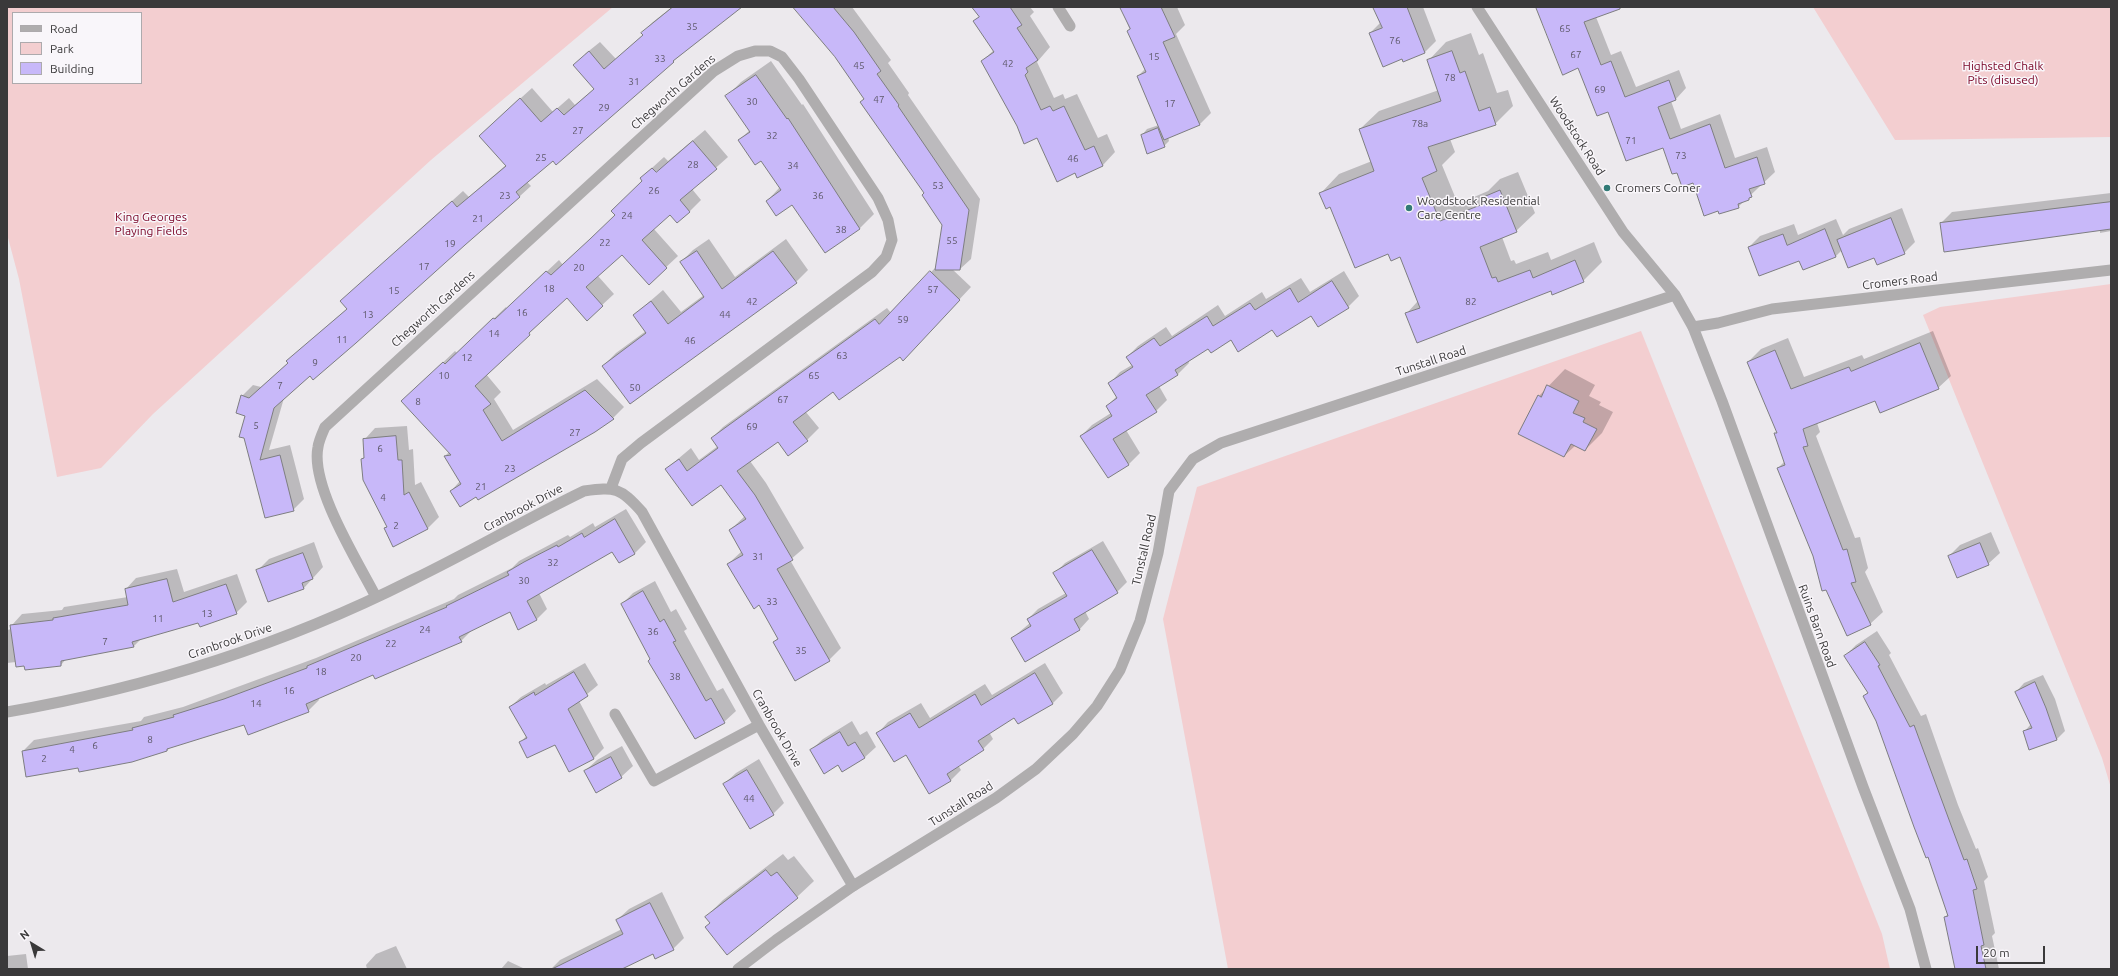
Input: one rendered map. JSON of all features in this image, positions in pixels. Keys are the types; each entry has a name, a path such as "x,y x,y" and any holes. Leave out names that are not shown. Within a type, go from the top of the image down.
{"street":[{"path":"1058,7 1070,26"},
{"name":"Woodstock Road","path":"1476,7 1624,232 1675,295"},
{"name":"Chegworth Gardens","path":"376,597 335,519 325,494 318,469 317,448 324,427 714,70 738,56 755,51 770,51 782,57 799,79 878,198 888,220 892,240 886,257 872,272 641,443 622,459 611,488"},
{"name":"Cromers Road","path":"1693,327 1772,309 2111,270"},
{"name":"Ruins Barn Road","path":"1675,295 1693,327 1910,909 1926,969"},
{"name":"Tunstall Road","path":"738,969 776,940 853,886 996,798 1036,769 1073,734 1097,706 1120,670 1140,621 1158,554 1170,491 1192,460 1221,443 1675,295"},
{"name":"Cranbrook Drive","path":"7,712 94,696 162,678 251,648 412,581 584,491 611,488 630,498 642,512 759,725 853,886"},
{"path":"615,714 654,781 759,725"}],"green space":[{"name":"King Georges Playing Fields","path":"7,7 613,7 431,160 153,414 101,468 57,477 19,279 7,234"},
{"name":"Highsted Chalk Pits (disused)","path":"1813,7 2111,7 2111,137 1895,140"},
{"path":"2111,284 2111,788 2102,758 1923,315 1940,307"},
{"path":"1641,331 1882,934 1890,969 1228,969 1163,619 1197,487"}],"building":[{"path":"673,7 742,7 673,61 674,62 556,165 553,161 516,192 520,197 313,380 310,376 274,408 260,460 280,455 294,511 265,518 244,438 239,437 245,416 236,413 241,395 249,398 288,363 286,361 347,309 340,301 452,201 457,207 506,166 479,136 520,98 541,122 557,108 564,115 594,89 573,65 589,51 604,69 643,35 641,33"},
{"path":"793,7 833,7 854,32 881,71 877,74 969,210 960,270 935,270 942,225 922,195 924,193 860,102 864,99 835,57"},
{"path":"972,7 1010,7 1022,25 1017,28 1038,60 1026,68 1028,72 1025,75 1041,110 1050,106 1053,111 1064,106 1085,150 1094,146 1103,166 1077,178 1075,173 1057,182 1037,138 1024,144 1017,126 981,61 994,52 973,21 979,17"},
{"path":"1120,7 1161,7 1175,37 1163,42 1200,125 1164,140 1137,76 1146,72 1127,31 1130,29"},
{"path":"1373,7 1407,7 1425,53 1403,62 1402,59 1383,67 1369,33 1382,28"},
{"path":"1536,7 1620,7 1620,9 1584,22 1601,65 1611,61 1625,97 1669,80 1676,100 1658,107 1670,139 1710,124 1725,168 1757,157 1765,184 1749,189 1752,197 1749,198 1749,200 1738,204 1739,208 1719,214 1718,211 1704,216 1693,183 1682,187 1677,173 1672,174 1663,148 1626,161 1608,112 1597,116 1578,68 1563,75"},
{"path":"1452,51 1460,73 1465,71 1479,111 1490,107 1496,125 1428,147 1437,171 1422,178 1440,221 1483,204 1481,198 1500,190 1517,232 1480,247 1492,278 1496,277 1498,282 1530,270 1533,278 1575,260 1584,282 1552,295 1551,291 1417,343 1405,313 1420,308 1400,257 1391,261 1388,254 1355,268 1330,207 1326,209 1319,193 1374,171 1359,129 1441,101 1427,60"},
{"path":"756,75 787,119 788,118 860,229 825,253 792,205 776,216 766,201 781,190 761,161 755,165 738,140 750,132 725,96"},
{"path":"1158,128 1165,147 1147,154 1141,135"},
{"path":"693,141 717,169 680,200 690,212 677,223 670,215 642,240 667,268 649,285 622,255 586,287 603,306 587,321 567,298 475,386 491,404 483,410 502,441 585,390 614,419 595,432 478,500 476,497 460,507 450,491 461,484 444,456 451,455 401,401 443,362 445,364 493,318 495,319 546,271 551,275 590,239 615,215 611,211 642,181 640,178 652,168 656,172"},
{"path":"2111,202 2111,229 1944,252 1940,223"},
{"path":"1891,218 1905,254 1877,265 1874,258 1848,268 1837,240"},
{"path":"1825,229 1836,257 1803,270 1799,261 1759,276 1748,247 1783,234 1787,245"},
{"path":"697,251 722,289 773,251 797,283 630,404 602,366 646,333 633,315 651,301 668,324 704,297 680,262"},
{"path":"930,271 960,300 903,361 900,357 839,400 833,392 793,422 808,441 788,456 778,442 737,471 755,495 793,560 777,569 830,661 795,681 773,642 778,639 759,605 754,609 727,564 743,555 729,530 746,519 721,485 692,506 665,469 679,459 687,471 718,448 711,438 875,319 879,324"},
{"path":"1332,281 1349,308 1318,327 1311,316 1277,337 1272,330 1238,352 1231,340 1211,353 1208,349 1175,370 1178,375 1146,395 1157,412 1113,439 1129,465 1108,478 1080,436 1112,416 1106,406 1117,398 1108,383 1133,367 1126,357 1154,338 1160,346 1207,316 1213,326 1250,303 1255,310 1290,288 1298,302"},
{"path":"1920,343 1939,389 1880,413 1875,401 1803,429 1808,446 1803,447 1843,550 1847,549 1856,582 1851,583 1871,625 1847,636 1826,590 1822,591 1813,556 1777,468 1785,465 1774,433 1777,433 1747,362 1775,350 1791,389 1849,367 1851,371"},
{"path":"1547,385 1579,401 1573,413 1585,418 1583,422 1597,429 1585,451 1571,444 1564,457 1518,434 1538,395 1541,397"},
{"path":"396,436 398,460 402,460 404,495 409,492 428,529 393,547 384,528 387,527 363,480 361,459 364,458 363,439"},
{"path":"615,519 635,554 619,563 612,552 527,601 537,620 518,630 510,612 459,637 462,642 375,679 373,675 306,704 309,712 248,735 244,725 167,749 167,751 132,762 79,772 78,768 26,777 22,751 133,730 132,728 174,717 173,715 224,699 307,668 307,666 447,607 446,606 509,575 507,572 524,562 557,545 558,547 582,533 584,537"},
{"path":"1980,543 1989,565 1957,578 1948,556"},
{"path":"1092,550 1118,593 1074,619 1080,630 1025,662 1011,638 1031,626 1027,619 1067,596 1053,573"},
{"path":"303,553 313,579 302,583 304,589 268,602 256,570"},
{"path":"167,579 173,602 226,584 237,614 200,627 198,623 132,642 134,647 61,661 61,666 25,670 24,666 16,667 10,625 53,620 53,618 128,605 125,589"},
{"path":"643,591 660,622 664,619 676,641 673,642 706,701 711,698 725,723 695,739 648,661 650,659 621,604"},
{"path":"1865,642 1880,665 1878,666 1910,727 1914,725 1964,860 1967,859 1977,889 1973,890 1984,945 1981,946 1986,969 1955,969 1944,917 1948,916 1928,857 1926,858 1914,827 1876,721 1863,696 1868,693 1844,656"},
{"path":"574,672 588,696 568,709 594,759 569,772 555,745 527,758 519,742 527,738 509,707 534,692 535,695"},
{"path":"1035,673 1053,704 1018,724 1014,718 978,741 984,750 947,774 951,781 929,794 906,755 894,762 876,733 910,713 919,728 975,694 981,705"},
{"path":"2035,682 2057,740 2029,750 2023,731 2032,728 2015,692"},
{"path":"840,732 848,746 855,742 865,758 842,772 838,765 824,774 810,750"},
{"path":"611,757 622,778 596,793 584,771"},
{"path":"747,770 774,815 750,829 723,784"},
{"path":"766,870 771,876 777,872 798,898 727,955 705,927 710,923 705,917"},
{"path":"650,903 674,950 655,959 653,954 622,969 552,969 623,934 616,920"}],"place":[{"name":"Cromers Corner","path":"1607,188"},
{"name":"Woodstock Residential Care Centre","path":"1409,208"}]}
